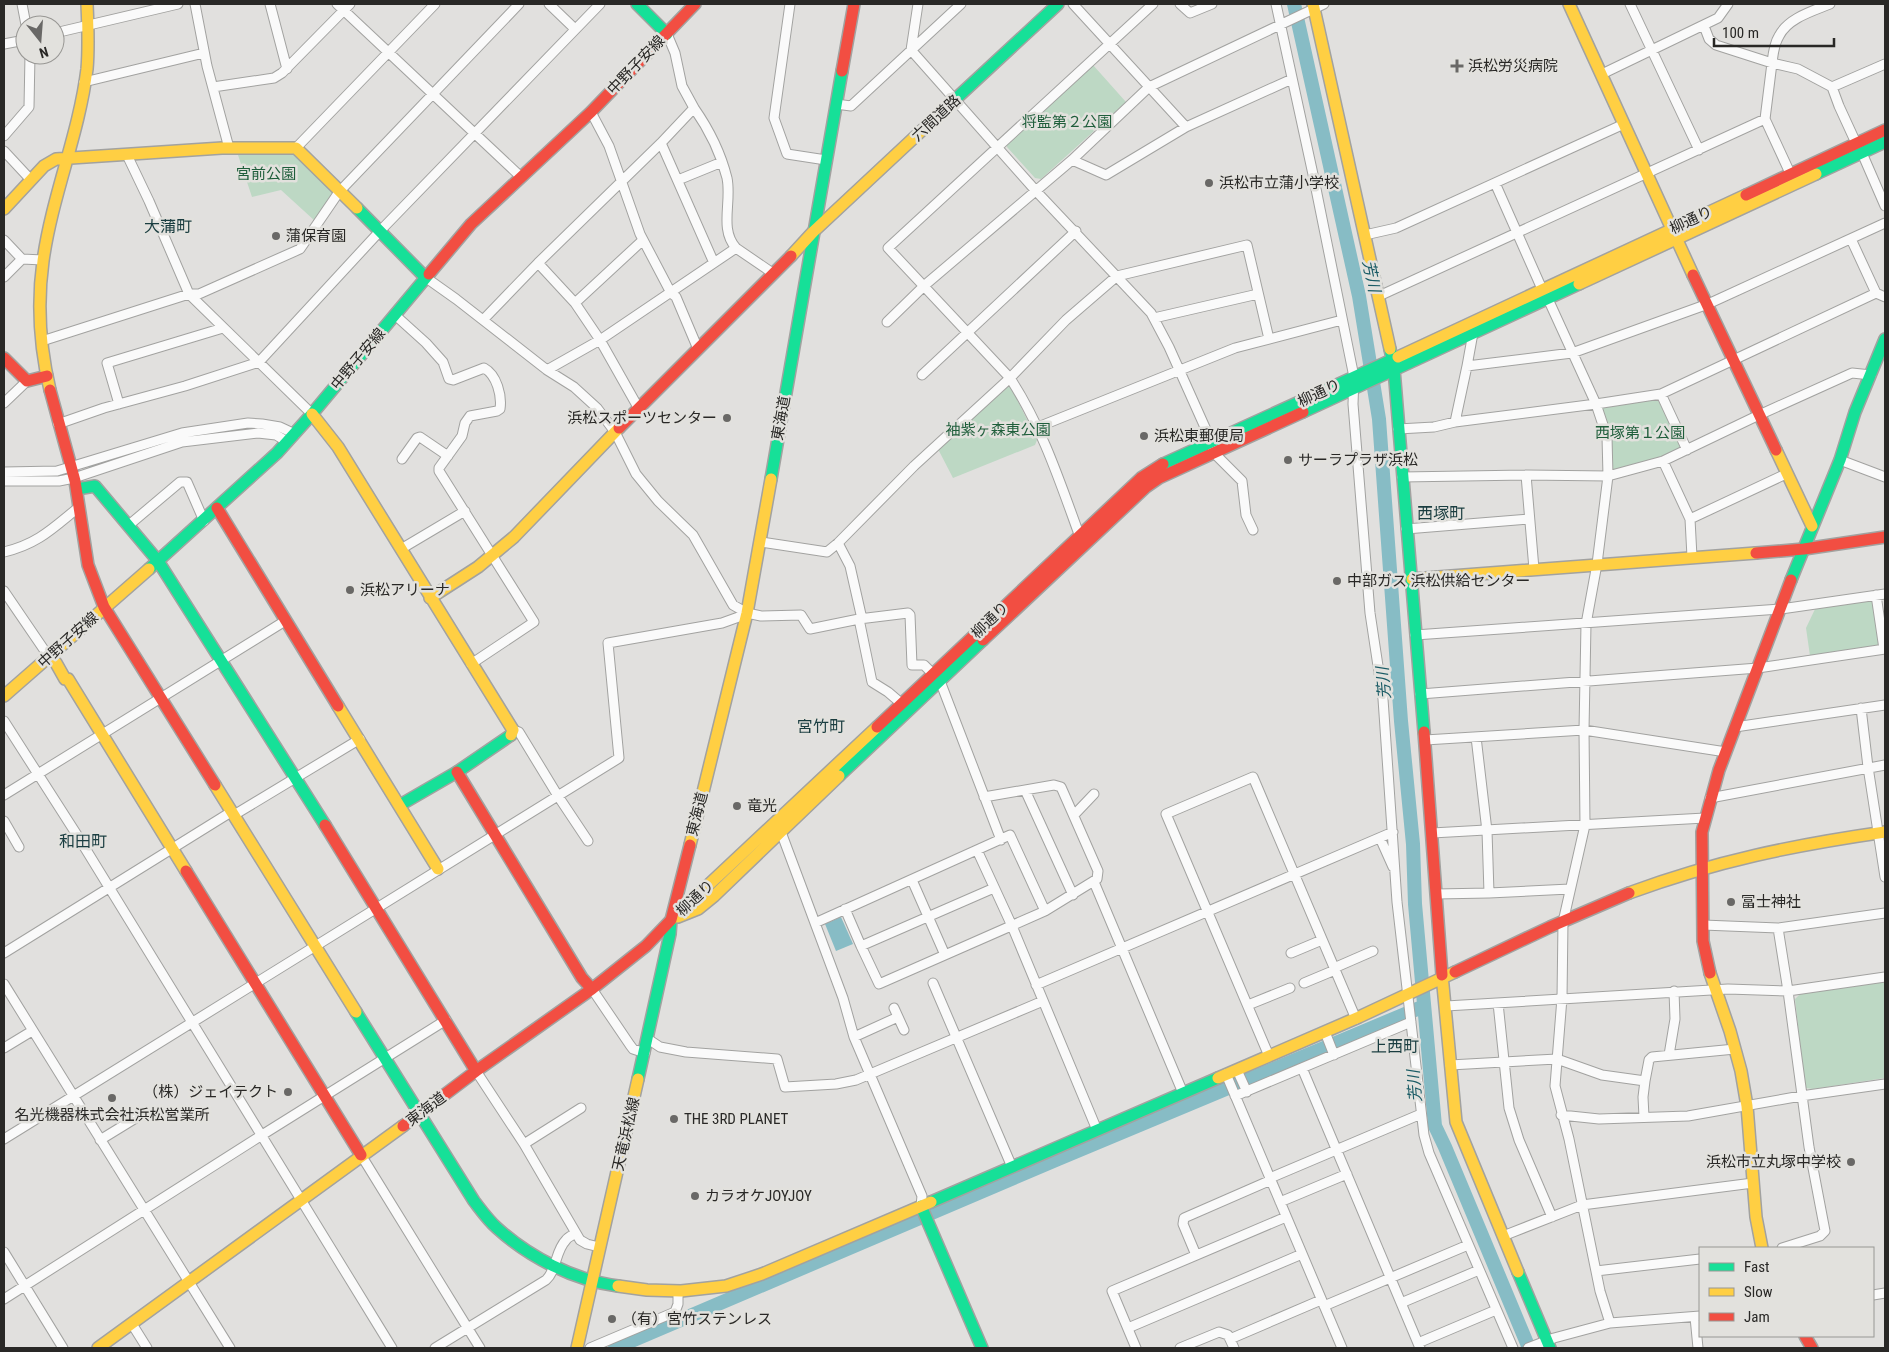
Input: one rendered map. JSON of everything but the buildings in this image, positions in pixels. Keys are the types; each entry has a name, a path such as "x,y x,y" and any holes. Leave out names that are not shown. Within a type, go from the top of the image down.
{"main road":[{"path":"87,4 90,24 84,82 77,123 66,158 43,260 40,294 42,341 47,376 58,424 74,478 88,565 104,607 485,1216 514,1243 554,1267 592,1280 646,1290 678,1291 736,1284 924,1213 1012,1166 1183,1093 1239,1073 1269,1056 1326,1036 1356,1019 1409,997 1439,979 1563,922 1646,887 1701,868 1776,849 1882,833"},
{"path":"637,4 667,34"},
{"name":"中野子安線","path":"4,696 204,521 291,438 471,224 591,112 695,4"},
{"name":"東海道","path":"98,1348 302,1201 361,1155 420,1114 476,1071 592,989 646,946 671,920 747,614 854,4"},
{"name":"六間道路","path":"430,598 492,556 514,537 615,432 774,274 813,232 1058,4"},
{"path":"1569,4 1733,361 1812,526"},
{"path":"1315,6 1379,296 1391,365 1412,579 1415,635 1425,740 1436,894 1439,979 1446,1006 1456,1122 1546,1344"},
{"name":"柳通り","path":"671,920 902,704 937,677 1146,487 1213,448 1859,148 1885,130"},
{"name":"柳通り","path":"1675,234 1790,173 1859,148 1885,142"},
{"path":"4,209 44,166 56,159 229,148 296,148 425,277"},
{"name":"柳通り","path":"1391,365 1473,333 1545,294"},
{"path":"1762,1247 1756,1217 1747,1106 1741,1070 1714,990 1706,959 1701,868 1705,818 1710,798 1735,727 1812,526 1840,460 1855,412 1882,355 1885,339"},
{"path":"4,358 27,380 47,376"},
{"path":"312,414 338,447 513,730 510,737 457,772 400,805"},
{"name":"柳通り","path":"671,920 698,909 781,832 1141,478 1158,466 1213,448"},
{"path":"74,478 95,486 158,561 296,778 476,1071"},
{"path":"217,508 438,869"},
{"path":"1412,579 1804,549 1885,537"},
{"path":"49,657 56,663 66,679 68,679 361,1155"},
{"path":"457,772 582,978 592,989"},
{"name":"天竜浜松線","path":"577,1348 645,1053 670,934 671,920"},
{"path":"924,1213 982,1348"},
{"path":"1806,1337 1812,1348"}],"street":[{"path":"65,30 178,4"},
{"path":"194,4 204,53 229,148"},
{"path":"270,4 287,69"},
{"path":"296,148 436,4"},
{"path":"42,341 189,294 199,294 300,249 340,192 519,4"},
{"path":"549,4 576,28"},
{"path":"58,424 259,362 380,231 600,4"},
{"path":"790,4 774,118 788,154 826,160"},
{"path":"911,50 918,4"},
{"path":"836,104 851,106 961,4"},
{"path":"1073,4 1186,127"},
{"path":"1080,537 1038,427 1010,378 925,285 888,248 1153,4"},
{"path":"1180,4 1190,13 1212,4"},
{"path":"1276,4 1282,23 1355,381 1370,613 1383,699 1396,872 1424,1135 1429,1153 1512,1348"},
{"path":"1630,4 1699,150"},
{"path":"1602,74 1704,26 1718,18 1728,4"},
{"path":"1790,173 1765,119 1775,44 1779,34 1796,19 1830,4"},
{"path":"213,87 274,78 287,69 344,6 389,52 520,177"},
{"path":"887,322 925,285 1072,160 1149,87 1315,6"},
{"path":"1704,26 1710,39 1716,45 1772,63 1798,69 1832,87 1885,206"},
{"path":"667,34 675,53 682,86 722,162 729,190 727,229 730,240 736,248 774,274"},
{"path":"911,50 1154,318 1180,370 1213,448 1242,481 1246,515 1253,530"},
{"path":"84,82 204,53"},
{"path":"1832,87 1885,64"},
{"path":"4,136 29,106 30,65"},
{"path":"1072,160 1106,175 1186,127 1292,79"},
{"path":"483,320 694,108"},
{"path":"591,112 609,146 643,240 676,298 698,350"},
{"path":"1379,296 1765,119"},
{"path":"1366,235 1396,228 1624,124"},
{"path":"661,143 714,263"},
{"path":"4,151 31,180"},
{"path":"127,155 189,294 312,414"},
{"path":"678,180 722,162"},
{"path":"1495,184 1596,404 1607,438 1608,476 1597,564 1586,624 1585,825 1563,922 1562,998 1556,1091 1569,1139 1596,1271 1610,1323"},
{"path":"1467,366 1572,353 1708,304 1885,223"},
{"path":"922,375 1076,231"},
{"path":"1398,429 1434,428 1455,422 1661,394 1881,295 1851,238"},
{"path":"4,240 22,258 43,260"},
{"path":"575,303 643,240"},
{"path":"761,542 827,552 838,544 914,466 1010,378 1066,320 1116,276 1247,245 1269,339"},
{"path":"547,370 600,340 736,248"},
{"path":"4,277 22,258"},
{"path":"538,263 575,303 600,340 639,409"},
{"path":"425,277 547,370 574,387 597,408 615,432 636,474 658,501 693,535 734,605 747,614"},
{"path":"1154,318 1258,294"},
{"path":"395,315 426,343 443,362 449,379 453,380 484,368 490,371 499,390 500,409 470,416 465,423 462,436 439,468 439,471 534,622 471,664"},
{"path":"1038,427 1235,348 1342,320"},
{"path":"119,404 107,363 223,328"},
{"path":"1455,422 1473,333"},
{"path":"1402,477 1608,476 1663,462 1759,415 1852,373 1871,375"},
{"path":"4,403 27,380"},
{"path":"1661,394 1687,450"},
{"path":"4,481 59,481 74,478 182,442 258,433 291,438"},
{"path":"402,459 417,438 420,438 448,456"},
{"path":"1840,460 1885,477"},
{"path":"1663,462 1690,519 1692,557"},
{"path":"4,472 49,472 74,478"},
{"path":"1690,519 1786,474"},
{"path":"1526,475 1534,569"},
{"path":"129,525 180,482 187,482 204,521"},
{"path":"4,552 40,539 79,507"},
{"path":"401,549 465,511"},
{"path":"1406,529 1529,519"},
{"path":"838,544 850,566 872,682 902,704"},
{"path":"4,591 49,657"},
{"path":"1415,635 1781,609 1881,595 1885,649 1758,668 1420,694"},
{"path":"4,1139 619,758 608,643 722,622 747,614 801,616 810,629 860,619 908,613 910,615 912,664 924,665 937,677 1001,840"},
{"path":"4,795 286,621"},
{"path":"1735,727 1885,705"},
{"path":"1861,708 1868,767 1882,833 1885,877"},
{"path":"4,721 262,1134 392,1348"},
{"path":"513,730 519,732 588,841"},
{"path":"1425,740 1584,730 1726,752"},
{"path":"1476,737 1487,832 1489,893"},
{"path":"4,953 172,848 296,778 360,739"},
{"path":"1710,798 1885,765"},
{"path":"1269,1056 1166,814 1253,778 1356,1019"},
{"path":"846,910 879,984 1045,911 1097,879 1098,871 1063,790 1058,786 984,797"},
{"path":"1026,790 1073,895"},
{"path":"1074,815 1094,794"},
{"path":"1432,833 1487,832 1705,818"},
{"path":"4,821 20,847"},
{"path":"781,832 844,998 854,1037 922,1196 924,1213"},
{"path":"1036,985 1393,832"},
{"path":"815,923 1010,835 1045,911"},
{"path":"1380,838 1396,872"},
{"path":"978,850 1012,926 1097,1130"},
{"path":"912,880 945,955"},
{"path":"1094,882 1183,1093"},
{"path":"861,946 994,888"},
{"path":"1436,894 1570,889"},
{"path":"1703,925 1778,928 1885,913"},
{"path":"1778,928 1801,1096 1825,1231 1820,1236 1785,1247"},
{"path":"1291,953 1322,940"},
{"path":"1304,983 1373,951"},
{"path":"1446,1006 1674,991 1788,990 1885,977"},
{"path":"933,983 1012,1166"},
{"path":"4,984 230,1348"},
{"path":"1248,1006 1290,988"},
{"path":"592,989 630,1045 645,1053"},
{"path":"1669,1055 1675,1019 1674,991"},
{"path":"648,1039 660,1047 686,1052 777,1059 785,1088 841,1084 870,1074 1043,1001"},
{"path":"1498,1003 1509,1108 1519,1140 1552,1217"},
{"path":"894,1008 904,1030"},
{"path":"854,1037 898,1018"},
{"path":"1234,1094 1302,1068 1411,1019"},
{"path":"4,1299 262,1134 386,1059 446,1020"},
{"path":"4,1048 32,1031"},
{"path":"1326,1036 1333,1053"},
{"path":"1644,1117 1643,1097 1650,1058 1735,1049"},
{"path":"1450,1065 1557,1059 1602,1075 1645,1081"},
{"path":"1302,1068 1419,1346 1496,1310"},
{"path":"476,1071 524,1144 576,1233 586,1244 599,1247"},
{"path":"1239,1073 1246,1090"},
{"path":"1227,1078 1342,1348"},
{"path":"1561,1115 1595,1119 1688,1116 1801,1096 1885,1084"},
{"path":"524,1144 580,1108"},
{"path":"100,1140 144,1113"},
{"path":"1196,1255 1183,1224 1184,1218 1421,1114"},
{"path":"361,1155 480,1348"},
{"path":"1280,1202 1347,1174"},
{"path":"1503,1236 1582,1205 1753,1183"},
{"path":"1136,1348 1112,1291 1286,1217"},
{"path":"435,1348 546,1280 550,1276 565,1240 576,1233"},
{"path":"1230,1338 1391,1278 1468,1245"},
{"path":"4,1252 63,1348"},
{"path":"1128,1328 1302,1254"},
{"path":"1596,1271 1699,1259"},
{"path":"1401,1303 1479,1270"},
{"path":"590,1348 675,1312 678,1304 678,1291"},
{"path":"1528,1348 1610,1323 1698,1316 1698,1348"},
{"path":"132,1324 147,1348"},
{"path":"1180,1348 1219,1332 1228,1335 1234,1348"}],"green space":[{"name":"将監第２公園","path":"1093,65 1126,102 1041,179 1035,178 1007,147 1007,141"},
{"name":"宮前公園","path":"294,154 333,192 315,221 281,190 252,197 238,155"},
{"name":"袖紫ヶ森東公園","path":"1006,386 1011,387 1037,440 1035,445 953,478 938,449"},
{"name":"西塚第１公園","path":"1654,398 1658,400 1681,447 1680,449 1661,459 1613,472 1610,469 1601,410 1603,406"},
{"path":"1872,597 1882,642 1878,645 1810,656 1806,628 1816,607"},
{"path":"1885,982 1885,1078 1813,1089 1805,1088 1795,999 1800,994"}],"water":[{"path":"841,917 853,944 836,951 825,924"}],"waterway":[{"name":"芳川","path":"1294,4 1359,296 1379,419 1401,721 1413,844 1415,904 1435,1126 1529,1348"},
{"path":"197,436 249,429 271,430"},
{"path":"90,467 134,453"},
{"path":"4,476 21,477"},
{"path":"615,1348 1058,1159 1422,1007"}],"traffic: fast":[{"path":"637,4 667,34"},
{"path":"948,106 1058,4"},
{"path":"771,479 842,71"},
{"path":"1816,174 1885,142"},
{"path":"357,208 425,277"},
{"path":"149,569 277,453 429,274"},
{"path":"1303,412 1579,284"},
{"path":"1791,580 1840,460 1855,412 1885,339"},
{"path":"1390,349 1394,369 1424,732"},
{"path":"1163,464 1398,357"},
{"path":"77,489 95,486 158,561 325,825"},
{"path":"839,776 983,640"},
{"path":"400,805 457,772 511,735"},
{"path":"638,1079 670,934 671,920"},
{"path":"356,1012 474,1201 491,1222 510,1239 537,1258 568,1273 618,1286"},
{"path":"931,1202 1218,1078"},
{"path":"921,1206 982,1348"},
{"path":"1518,1272 1550,1348"}],"traffic: slow":[{"path":"50,390 40,326 41,277 47,237 83,93 88,53 87,4"},
{"path":"1313,4 1390,349"},
{"path":"1569,4 1693,275"},
{"path":"791,256 813,232 948,106"},
{"path":"4,209 44,166 56,159 222,148 296,148 357,208"},
{"path":"1579,284 1816,174"},
{"path":"1398,357 1746,195"},
{"path":"312,414 338,447 513,730 511,735"},
{"path":"430,598 478,567 514,537 619,428"},
{"path":"1776,450 1812,526"},
{"path":"690,845 747,613 771,479"},
{"path":"1412,579 1756,553"},
{"path":"4,696 149,569"},
{"path":"49,657 56,663 65,679 68,679 186,871"},
{"path":"338,706 438,869"},
{"path":"671,920 877,727"},
{"path":"678,917 698,909 714,896 839,776"},
{"path":"215,785 356,1012"},
{"path":"1629,893 1693,872 1756,855 1885,832"},
{"path":"1218,1078 1359,1017 1455,972"},
{"path":"1710,973 1730,1031 1741,1071 1747,1106 1756,1217 1762,1247"},
{"path":"1442,975 1456,1122 1518,1272"},
{"path":"577,1348 638,1079"},
{"path":"98,1348 403,1126"},
{"path":"618,1286 647,1290 681,1291 726,1286 762,1274 931,1202"}],"traffic: jam":[{"path":"429,274 471,224 591,112 695,4"},
{"path":"842,71 854,4"},
{"path":"1746,195 1885,130"},
{"path":"619,428 791,256"},
{"path":"1693,275 1776,450"},
{"path":"4,358 27,381 47,376"},
{"path":"50,390 75,481 88,565 104,607 215,785"},
{"path":"983,640 1146,487 1159,478 1303,412"},
{"path":"877,727 1141,478 1163,464"},
{"path":"217,508 338,706"},
{"path":"1756,553 1804,549 1885,537"},
{"path":"1710,973 1703,941 1702,832 1719,770 1791,580"},
{"path":"1424,732 1442,975"},
{"path":"457,772 582,978 592,989"},
{"path":"325,825 476,1071"},
{"path":"403,1126 476,1071 592,989 646,946 671,920 690,845"},
{"path":"186,871 361,1155"},
{"path":"1455,972 1550,927 1629,893"},
{"path":"1806,1337 1812,1348"}],"place":[{"name":"浜松労災病院","path":"1457,66"},
{"name":"浜松市立蒲小学校","path":"1209,183"},
{"name":"蒲保育園","path":"276,236"},
{"name":"浜松スポーツセンター","path":"727,418"},
{"name":"浜松東郵便局","path":"1144,436"},
{"name":"サーラプラザ浜松","path":"1288,460"},
{"name":"中部ガス 浜松供給センター","path":"1337,581"},
{"name":"浜松アリーナ","path":"350,590"},
{"name":"竜光","path":"737,806"},
{"name":"冨士神社","path":"1731,902"},
{"name":"（株）ジェイテクト","path":"288,1092"},
{"name":"名光機器株式会社浜松営業所","path":"112,1098"},
{"name":"THE 3RD PLANET","path":"674,1119"},
{"name":"浜松市立丸塚中学校","path":"1851,1162"},
{"name":"カラオケJOYJOY","path":"695,1196"},
{"name":"（有）宮竹ステンレス","path":"612,1319"}],"district":[{"name":"大蒲町","path":"168,226"},
{"name":"西塚町","path":"1441,513"},
{"name":"宮竹町","path":"821,726"},
{"name":"和田町","path":"83,841"},
{"name":"上西町","path":"1395,1046"}]}
